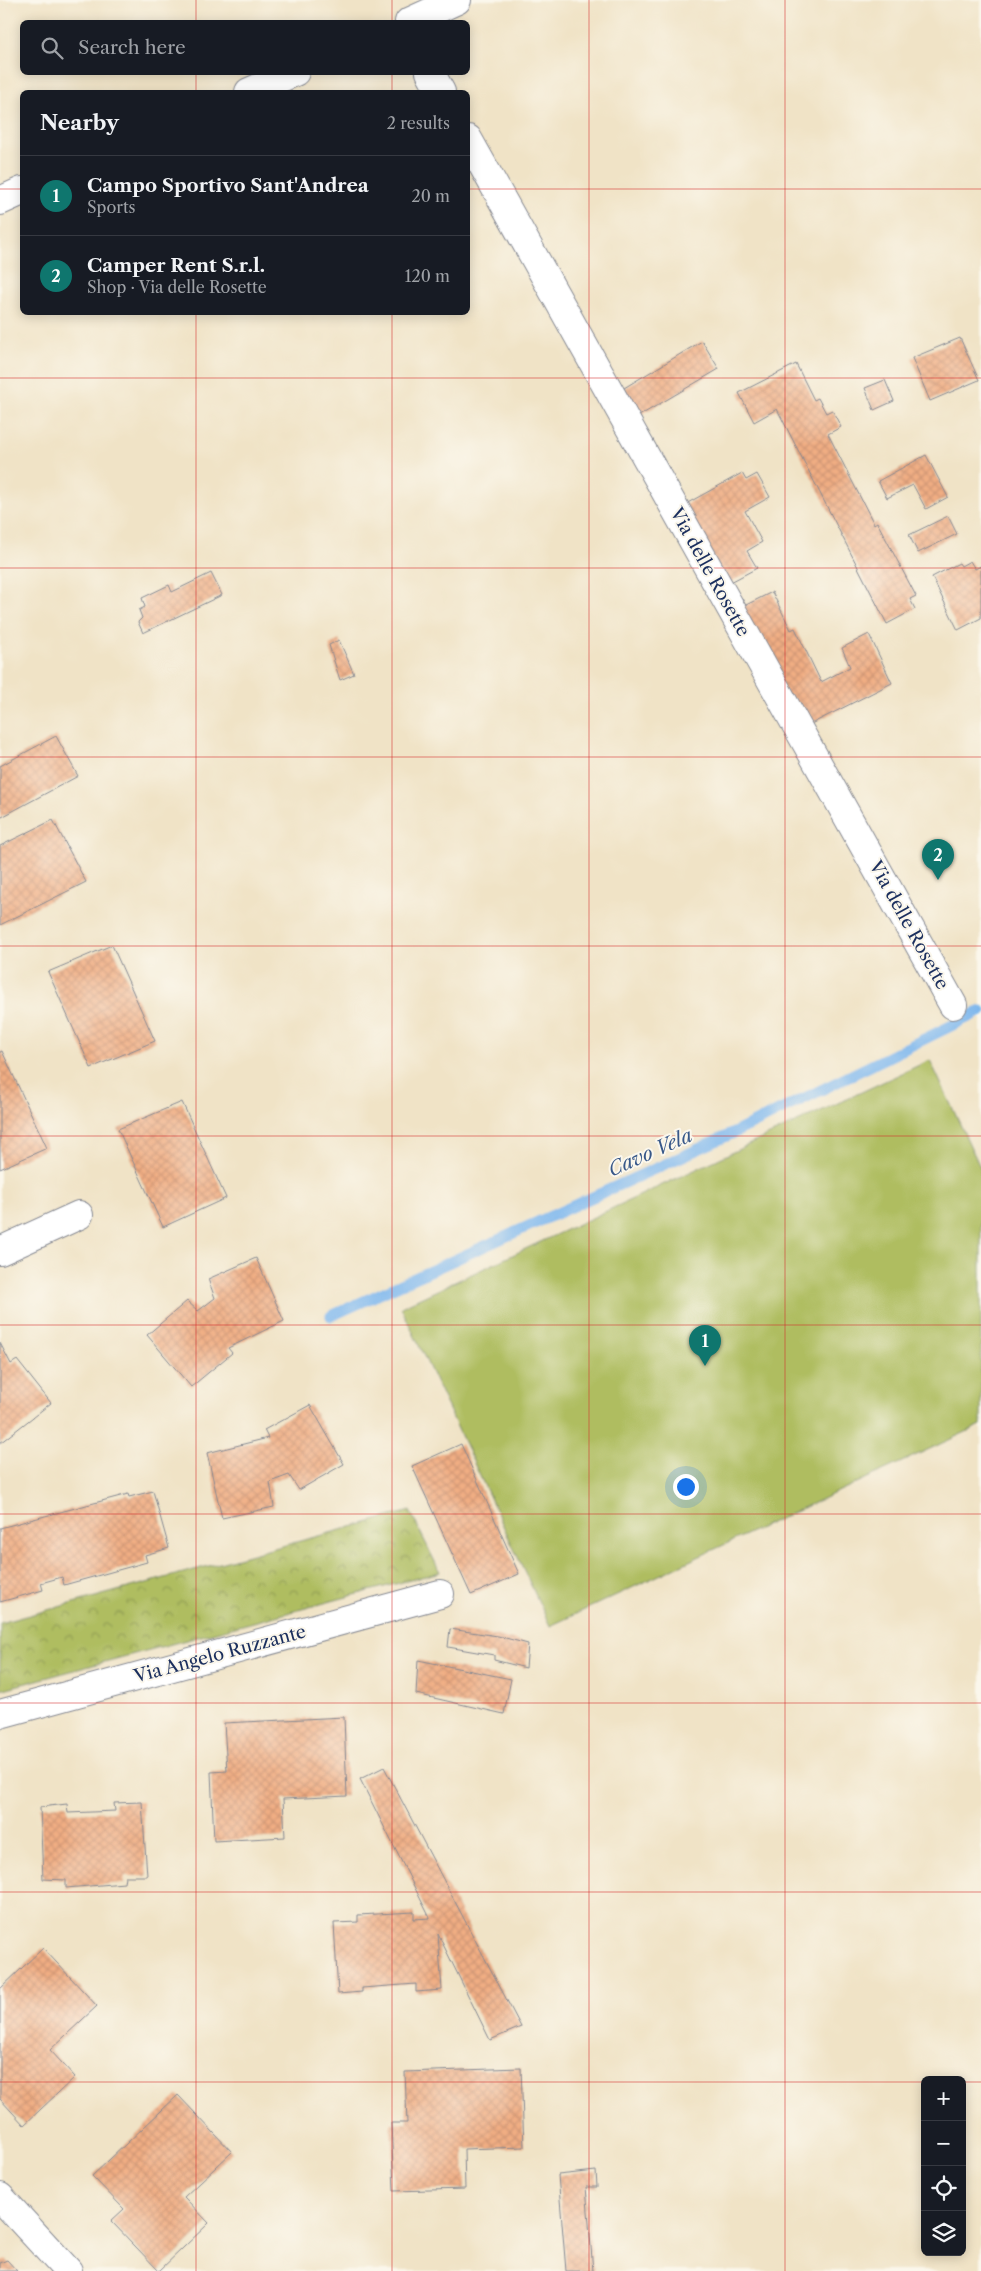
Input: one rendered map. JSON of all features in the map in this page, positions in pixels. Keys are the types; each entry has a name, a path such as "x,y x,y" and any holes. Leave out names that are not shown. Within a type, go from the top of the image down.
{"street":[{"path":"413,20 457,0"},
{"path":"254,90 288,75"},
{"path":"432,75 440,90"},
{"name":"Via delle Rosette","path":"470,144 953,1004"},
{"path":"0,201 20,192"},
{"path":"0,1251 79,1215"},
{"name":"Via Angelo Ruzzante","path":"0,1714 440,1594"},
{"path":"0,2197 68,2271"}],"green space":[{"path":"930,1060 981,1169 981,1425 550,1626 401,1307"},
{"path":"410,1511 440,1572 0,1690 0,1623"}],"building":[{"path":"960,338 979,380 930,401 912,358"},
{"path":"702,341 719,369 639,416 624,388"},
{"path":"796,364 814,400 818,398 826,413 832,410 841,427 828,434 874,524 877,522 916,596 910,599 915,609 887,624 777,409 754,422 739,393"},
{"path":"885,380 894,401 874,410 865,388"},
{"path":"926,455 948,497 926,509 913,485 887,498 878,481"},
{"path":"742,473 746,480 757,474 770,497 745,511 762,542 747,551 757,568 727,584 684,505"},
{"path":"948,516 957,534 918,553 909,535"},
{"path":"970,561 975,569 981,566 981,618 958,630 932,577 959,563 961,566"},
{"path":"211,573 222,595 143,633 138,622 142,618 139,610 145,607 142,598 169,585 172,592"},
{"path":"772,592 791,630 795,628 821,682 850,667 842,648 869,634 892,683 803,728 742,607"},
{"path":"339,640 354,674 340,680 329,645"},
{"path":"56,736 78,776 0,818 0,766"},
{"path":"53,820 86,882 0,925 0,846"},
{"path":"112,945 155,1041 91,1068 48,972"},
{"path":"2,1051 47,1148 0,1169 0,1052"},
{"path":"182,1102 226,1198 163,1227 118,1129"},
{"path":"256,1258 284,1321 228,1348 232,1353 191,1387 147,1335 187,1301 198,1311 215,1298 208,1279"},
{"path":"0,1343 11,1364 17,1360 51,1403 0,1443"},
{"path":"310,1405 344,1464 299,1490 289,1475 270,1482 274,1507 222,1518 207,1453 268,1438 264,1430"},
{"path":"461,1444 519,1574 471,1595 412,1466"},
{"path":"153,1491 169,1548 145,1555 147,1562 64,1585 62,1577 41,1583 43,1590 0,1602 0,1528 128,1494 129,1497"},
{"path":"450,1629 498,1636 528,1644 526,1668 494,1660 494,1655 448,1647"},
{"path":"418,1660 511,1679 504,1714 416,1694"},
{"path":"344,1717 347,1796 283,1799 285,1837 214,1841 211,1772 227,1771 224,1723"},
{"path":"384,1767 521,2027 490,2040 438,1934 442,1990 416,1992 416,1984 362,1988 362,1992 338,1994 334,1923 358,1922 358,1915 414,1912 414,1919 430,1918 360,1779"},
{"path":"142,1802 147,1876 125,1876 124,1883 66,1888 66,1880 43,1879 40,1807 67,1804 68,1813 115,1811 114,1803"},
{"path":"43,1948 97,2006 50,2050 75,2077 24,2125 0,2099 0,1989"},
{"path":"521,2068 524,2147 464,2149 465,2189 394,2191 391,2123 407,2123 405,2072"},
{"path":"178,2095 232,2152 184,2197 209,2223 159,2271 111,2221 124,2209 92,2176"},
{"path":"596,2171 597,2187 586,2187 593,2271 566,2271 558,2175"},
{"path":"7,2260 17,2271 0,2271 0,2263"}],"waterway":[{"name":"Cavo Vela","path":"331,1316 738,1131 981,1011"}],"place":[{"name":"Camper Rent S.r.l.","path":"938,880"},
{"name":"Campo Sportivo Sant'Andrea","path":"705,1366"}]}
